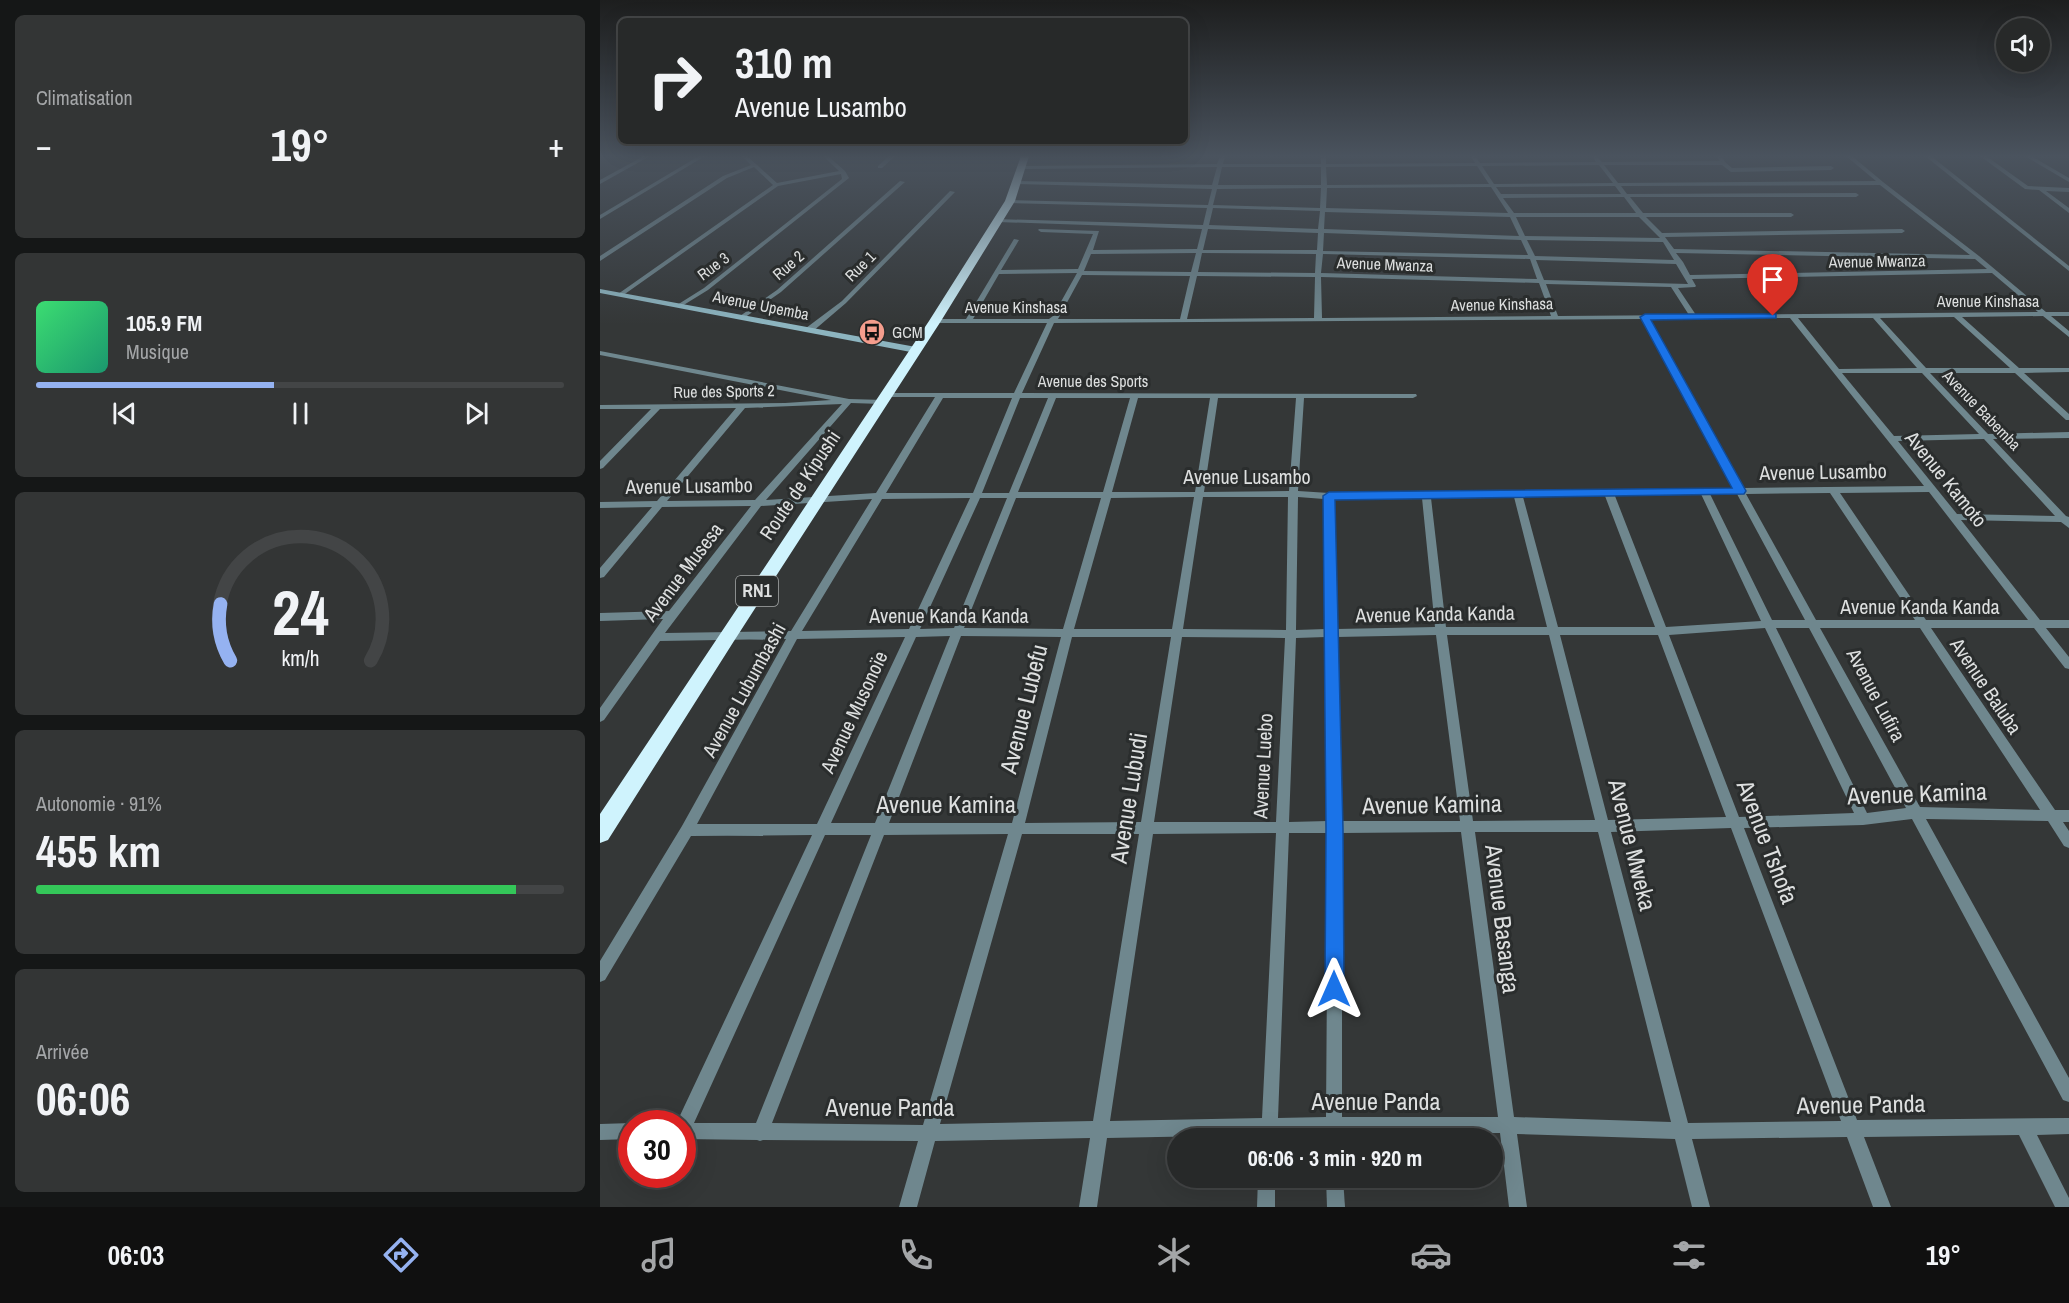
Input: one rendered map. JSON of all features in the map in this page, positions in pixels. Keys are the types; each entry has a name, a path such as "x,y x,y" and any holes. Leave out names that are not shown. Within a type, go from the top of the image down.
{"highway":[{"name":"Route de Kipushi","path":"600,833 726,636 935,321 1003,212"}],"street":[{"path":"600,259 671,212"},
{"path":"620,295 736,212"},
{"name":"Rue 3","path":"680,305 706,289 799,212"},
{"name":"Rue 2","path":"742,317 779,291 868,212"},
{"name":"Rue 1","path":"809,330 844,302 932,212"},
{"path":"1183,321 1209,212"},
{"path":"1318,319 1318,275 1323,212"},
{"path":"1459,212 1791,215"},
{"path":"1919,212 1977,257 2041,314 2069,335"},
{"path":"1998,212 2069,269"},
{"path":"1512,214 1524,238 1555,317"},
{"path":"1640,214 1663,237 1688,277"},
{"path":"998,220 1524,238 1902,231"},
{"name":"Avenue Musonoïe","path":"691,1110 976,496 1017,396 1052,320 1056,317 1080,272 1097,231 1041,230"},
{"path":"968,321 1016,240"},
{"path":"1089,252 1199,250 1320,252 1680,262"},
{"path":"1673,252 1977,257"},
{"name":"Avenue Mwanza","path":"1688,277 1994,271"},
{"name":"Avenue Mwanza","path":"999,272 1318,275 1674,287 1693,285 1688,277"},
{"path":"1674,287 1692,316"},
{"name":"Avenue Upemba","path":"600,291 916,350"},
{"path":"1955,314 2069,418"},
{"name":"Avenue Kinshasa","path":"935,321 2069,314"},
{"name":"Avenue Babemba","path":"1874,315 1923,370 2067,521"},
{"name":"Avenue Kamoto","path":"1792,316 1954,517 2069,665"},
{"name":"Avenue Lufira","path":"1645,317 2069,1094"},
{"name":"Avenue des Sports","path":"600,353 849,401 941,395 1413,396"},
{"path":"1835,371 2069,370"},
{"name":"Avenue Lubumbashi","path":"600,975 687,830 794,635 941,395"},
{"name":"Avenue Luebo","path":"1269,1128 1291,634 1293,494 1300,395"},
{"path":"760,1132 882,828 956,633 1053,396"},
{"name":"Avenue Lubefu","path":"908,1207 1017,827 1067,634 1135,396"},
{"name":"Avenue Lubudi","path":"1088,1207 1214,396"},
{"name":"Rue des Sports 2","path":"600,407 820,404 849,401"},
{"name":"Avenue Musesa","path":"600,717 672,615 758,503 849,401"},
{"path":"600,575 743,405"},
{"path":"600,466 657,407"},
{"path":"1891,439 2069,435"},
{"name":"Avenue Lusambo","path":"600,505 758,503 879,496 1293,494 1329,496 1930,489"},
{"name":"Avenue Baluba","path":"1833,490 2069,842"},
{"path":"1704,492 1863,819"},
{"name":"Avenue Tshofa","path":"1610,493 1882,1207"},
{"name":"Avenue Basanga","path":"1426,494 1441,631 1518,1207"},
{"name":"Avenue Mweka","path":"1518,494 1701,1207"},
{"path":"1329,496 1335,829 1334,1128"},
{"path":"1954,517 2067,521"},
{"path":"600,617 672,615"},
{"name":"Avenue Kanda Kanda","path":"656,637 956,633 1331,634 1441,631 1662,631 1769,624 1814,626 2069,624"},
{"name":"Avenue Kamina","path":"687,830 1017,827 1335,829 1605,826 1863,819 1916,813 2069,816"},
{"name":"Avenue Panda","path":"1442,1128 1506,1125 1681,1131 2069,1126"},
{"path":"2024,1127 2064,1207"},
{"name":"Avenue Panda","path":"696,1130 930,1133 1100,1129 1167,1130"},
{"path":"600,1132 618,1131"},
{"path":"1266,1207 1267,1188"},
{"path":"1335,1188 1336,1207"}],"place":[{"name":"GCM","path":"872,332"}],"route":[{"path":"1334,989 1335,829 1329,496 1740,491 1645,317 1773,316"}]}
